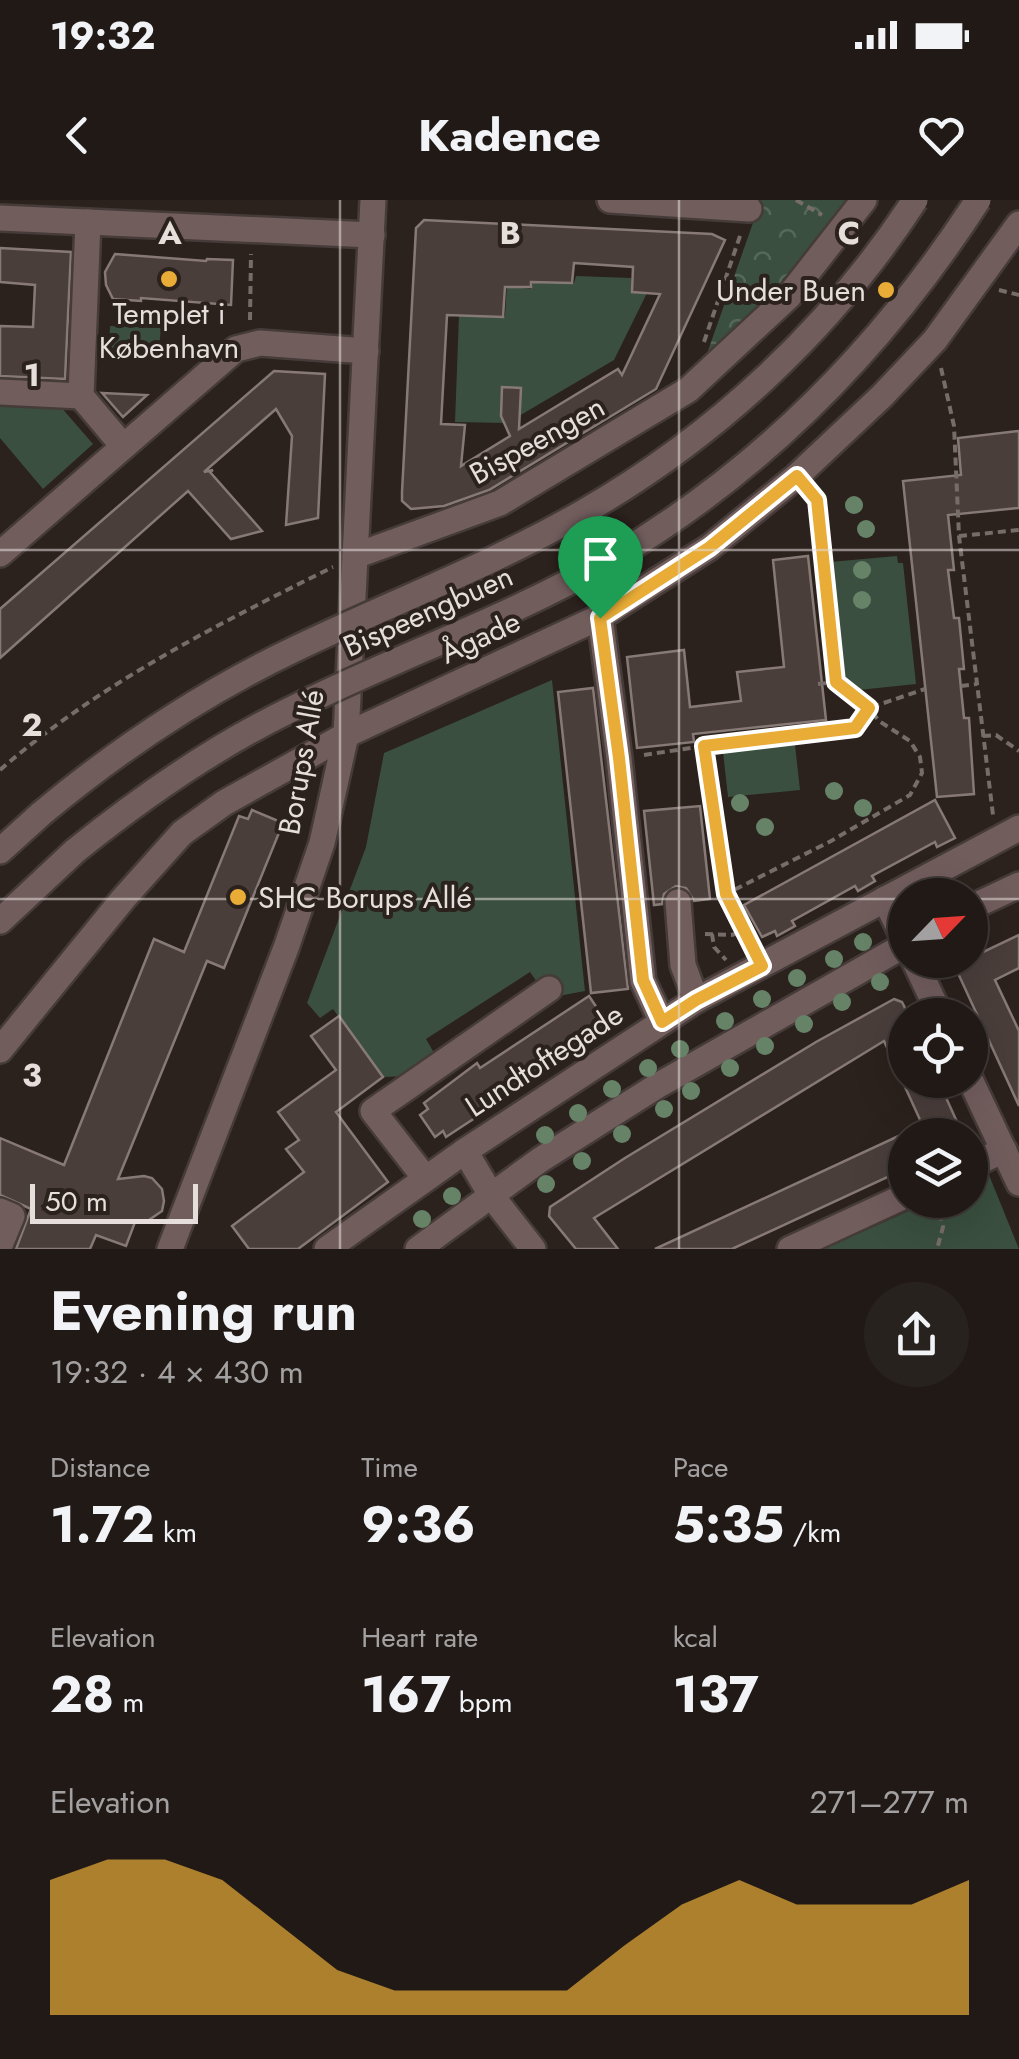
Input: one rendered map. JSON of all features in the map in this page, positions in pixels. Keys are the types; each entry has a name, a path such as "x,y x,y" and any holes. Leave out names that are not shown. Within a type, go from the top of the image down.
{"street":[{"name":"Borups Allé","path":"170,1249 286,948 322,843 346,735 374,200"},
{"path":"610,200 748,209"},
{"name":"Bispeengen","path":"355,556 500,502 688,390 789,296 864,200"},
{"name":"Bispeengbuen","path":"0,850 138,739 218,689 297,648 529,542 663,462 736,405 802,342 862,274 915,200"},
{"name":"Bispeengbuen","path":"0,922 74,851 163,784 246,732 566,583 655,532 708,495 794,425 866,352 922,282 978,200"},
{"path":"0,218 372,235"},
{"path":"88,222 81,396 123,446"},
{"name":"Ågade","path":"0,1050 182,833 224,803 346,735 600,618 710,547 797,476 882,396 935,340 1019,224"},
{"path":"0,554 236,349 260,343 366,351"},
{"path":"0,392 81,396"},
{"path":"600,618 643,980 662,1022"},
{"name":"Lundtoftegade","path":"327,1249 465,1151 696,1000 1019,828"},
{"path":"988,900 1019,885"},
{"path":"885,899 888,906"},
{"path":"678,902 683,965 696,1000"},
{"path":"418,1249 540,1160 658,1086 888,953"},
{"path":"425,1178 373,1111 550,989"},
{"path":"979,1098 1019,1182"},
{"path":"988,1158 1004,1150"},
{"path":"465,1151 491,1195 533,1249"},
{"path":"790,1249 888,1204"},
{"path":"0,1211 12,1216 0,1245"}],"path":[{"path":"796,200 844,226"},
{"path":"700,354 748,209"},
{"path":"252,230 250,320 260,343"},
{"path":"935,340 954,426 959,536 996,840"},
{"path":"797,476 817,500 836,682"},
{"path":"959,536 1019,530"},
{"path":"0,770 38,737 131,674 222,622 355,556"},
{"path":"726,894 831,841 910,795 922,773 920,758 910,741 879,721 836,682 818,684"},
{"path":"961,686 977,684"},
{"path":"619,758 855,728 869,708 925,689"},
{"path":"983,736 996,734 1019,751"},
{"path":"704,746 726,894 762,966"},
{"path":"937,1249 943,1227 941,1218"}],"green space":[{"path":"761,200 846,200 771,295 703,365"},
{"path":"576,276 631,278 632,293 647,293 614,360 507,423 455,422 459,315 505,316 507,286 531,289 533,283 574,283"},
{"path":"110,326 161,328 159,349 109,348"},
{"path":"0,402 60,406 93,444 43,489 0,438"},
{"path":"897,556 898,563 903,563 916,684 859,690 842,676 830,562"},
{"path":"552,680 585,991 548,998 530,972 426,1039 437,1058 410,1076 383,1077 333,1009 320,1018 307,1003 366,847 384,753"},
{"path":"795,745 800,790 728,797 723,752"},
{"path":"988,1175 1019,1249 824,1249 893,1218 988,1218"}],"building":[{"path":"424,220 712,234 725,240 656,389 489,490 444,506 411,509 402,501 402,492 416,228","holes":["574,263 633,267 632,292 660,294 622,375 618,369 519,429 521,388 502,387 501,416 510,436 461,466 465,425 441,424 447,315 503,317 505,287 531,287 531,282 572,283"]},
{"path":"0,248 71,252 65,379 0,376 0,326 33,327 35,285 0,282"},
{"name":"Templet i København","path":"115,254 233,260 231,305 113,299 105,272"},
{"path":"274,371 325,374 318,518 286,525 292,436 276,409 204,472 213,470 210,472 262,531 231,539 188,491 0,658 0,609"},
{"path":"102,393 147,395 123,417"},
{"path":"1019,431 1019,508 948,515 954,570 948,570 954,618 959,618 964,669 959,669 964,718 969,718 974,794 937,797 903,481 961,475 958,438"},
{"path":"808,556 826,720 693,734 694,742 637,748 627,657 684,650 690,707 741,701 737,672 784,667 773,560"},
{"path":"593,688 628,989 591,993 558,692"},
{"path":"935,800 955,838 937,847 935,842 872,876 875,881 858,891 855,886 792,921 795,926 777,936 775,931 762,937 744,905"},
{"path":"700,806 710,899 694,901 686,888 676,886 664,894 662,904 654,905 644,811"},
{"path":"252,810 283,823 224,968 207,961 118,1179 152,1178 162,1189 162,1211 146,1222 135,1222 126,1246 96,1235 90,1249 16,1249 31,1209 0,1195 0,1138 64,1165 154,939 184,952 239,816 248,819"},
{"path":"1019,935 1019,968 995,980 1019,1031 1019,1106 988,1038 988,998 969,998 960,978 988,978 988,950"},
{"path":"589,996 611,1029 446,1137 443,1131 435,1137 420,1115 428,1109 424,1103 477,1063 480,1068"},
{"path":"888,1002 888,1050 884,1041 594,1218 618,1249 576,1249 549,1216 550,1207 625,1158"},
{"path":"339,1016 383,1077 336,1112 388,1182 298,1249 249,1249 232,1226 304,1172 286,1149 299,1140 278,1112 336,1070 311,1036"},
{"path":"910,1098 946,1098 955,1118 919,1118"},
{"path":"888,1141 888,1177 732,1249 655,1249"}],"place":[{"name":"Templet i København","path":"169,279"},
{"name":"Under Buen","path":"886,290"},
{"name":"SHC Borups Allé","path":"238,897"}],"route":[{"path":"797,476 817,500 836,682 869,708 855,728 704,746 726,894 762,966 662,1022 643,980 600,618 710,547 797,476"}]}
